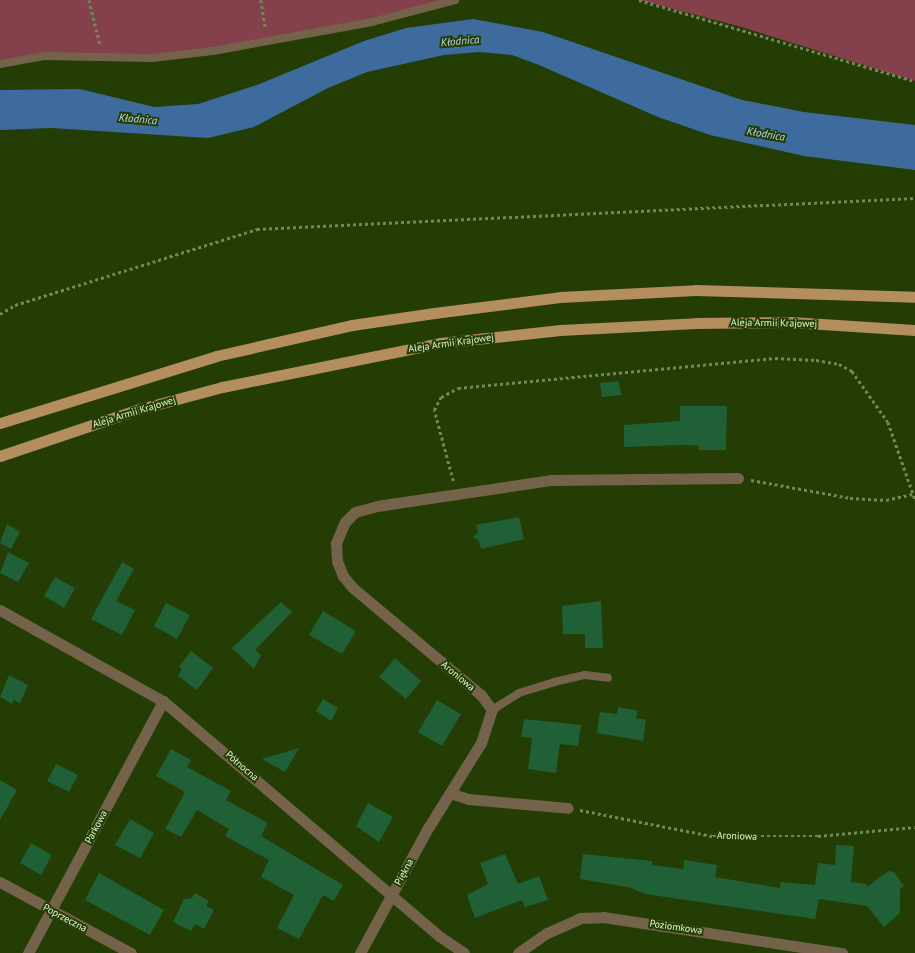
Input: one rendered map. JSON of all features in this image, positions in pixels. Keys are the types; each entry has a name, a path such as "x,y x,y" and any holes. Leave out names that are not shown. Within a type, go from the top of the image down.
{"main road":[{"path":"0,423 216,356 352,325 434,313 560,297 696,290 915,297"},
{"name":"Aleja Armii Krajowej","path":"0,456 133,412 222,387 440,343 642,324 791,322 915,330"}],"street":[{"name":"Aroniowa","path":"492,710 481,695 353,588 337,562 339,532 355,512 456,493 594,477 738,478"},
{"name":"Północna","path":"0,610 164,701 391,894 464,953"},
{"name":"Parkowa","path":"28,953 164,701"},
{"path":"492,710 481,743 450,793 468,799 568,808"},
{"name":"Piękna","path":"360,953 391,894 450,793"},
{"name":"Poprzeczna","path":"0,882 131,953"},
{"name":"Poziomkowa","path":"518,953 547,933 580,918 603,917 842,953"}],"lane":[{"path":"0,64 45,56 104,59 152,58 268,42 372,22 455,0"},
{"path":"492,710 519,693 554,682 585,675 608,678"}],"path":[{"path":"89,0 104,59"},
{"path":"261,0 268,42"},
{"path":"639,0 915,81"},
{"path":"0,314 15,305 257,229 915,198"},
{"path":"456,493 434,410 441,397 458,388 775,358 816,360 839,364 852,371 888,422 915,499"},
{"path":"738,478 850,498 886,500 912,494"},
{"name":"Aroniowa","path":"568,808 713,836 818,836 915,827"}],"shaded area":[{"path":"0,0 457,0 372,22 152,58 73,55 0,64"},
{"path":"639,0 915,0 915,81 738,26"}],"water":[{"name":"Kłodnica","path":"473,19 543,32 742,100 804,112 915,125 915,170 804,156 710,135 658,117 539,65 512,55 479,52 444,55 367,72 328,88 254,127 208,138 51,128 0,130 0,90 80,89 154,107 198,104 257,85 364,41 406,28"}],"building":[{"path":"619,381 621,395 602,397 600,383"},
{"path":"680,406 727,406 726,450 699,450 699,446 683,445 624,447 624,425 680,421"},
{"path":"519,517 524,539 481,549 479,541 473,537 478,533 476,525"},
{"path":"7,524 20,532 11,549 0,543"},
{"path":"8,552 29,563 18,582 0,573"},
{"path":"122,562 134,569 116,601 135,610 122,635 91,619"},
{"path":"55,577 75,588 64,608 44,596"},
{"path":"601,601 603,648 585,648 585,634 563,634 562,606"},
{"path":"281,602 292,612 255,650 261,655 254,669 232,648"},
{"path":"166,603 190,615 177,639 154,626"},
{"path":"323,611 356,631 342,654 309,635"},
{"path":"191,651 213,668 197,690 178,676 182,669 179,667"},
{"path":"395,658 421,681 406,699 379,677"},
{"path":"9,675 28,685 20,703 14,700 12,704 0,697"},
{"path":"323,699 338,708 331,721 316,711"},
{"path":"437,700 461,714 442,746 418,732"},
{"path":"618,707 638,711 636,718 646,720 643,741 597,733 600,712 617,714"},
{"path":"524,719 581,725 578,746 560,744 556,773 528,769 532,738 521,737"},
{"path":"299,748 285,772 262,759"},
{"path":"171,749 191,760 187,767 231,791 226,800 268,823 261,836 343,885 334,901 323,895 299,939 277,928 294,895 261,877 269,860 225,836 229,829 197,810 181,837 165,829 185,792 156,776"},
{"path":"56,764 78,775 69,792 47,781"},
{"path":"0,780 17,790 0,820"},
{"path":"368,803 393,817 379,842 356,826"},
{"path":"130,819 154,833 140,858 115,845"},
{"path":"31,843 52,855 41,875 20,863"},
{"path":"836,845 854,846 851,882 867,884 866,888 888,871 894,872 904,886 900,889 900,913 884,927 867,906 819,899 815,919 645,894 628,887 580,879 583,854 652,861 652,865 683,869 684,860 717,865 715,877 780,888 781,882 815,885 818,863 835,865"},
{"path":"505,854 518,884 539,876 548,900 525,907 522,900 475,918 467,895 488,884 480,863"},
{"path":"99,873 164,910 150,935 85,900"},
{"path":"195,893 209,901 206,906 214,910 204,929 195,924 191,931 173,922 184,899 192,898"}]}
